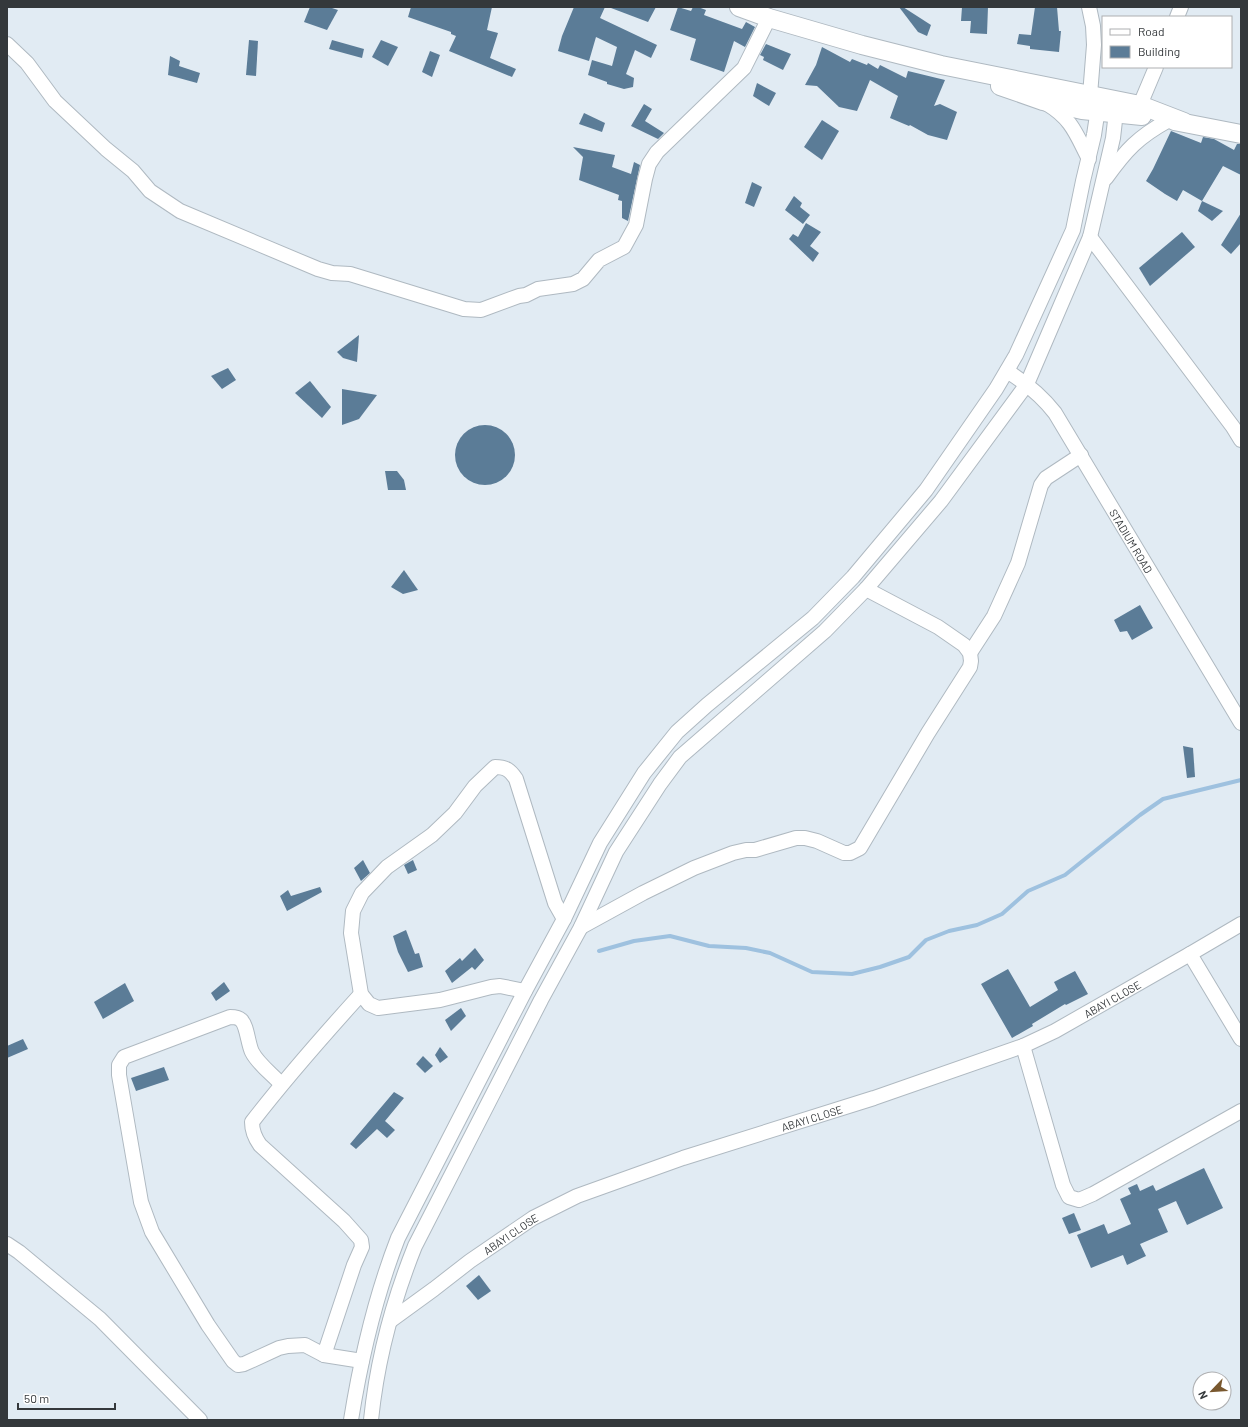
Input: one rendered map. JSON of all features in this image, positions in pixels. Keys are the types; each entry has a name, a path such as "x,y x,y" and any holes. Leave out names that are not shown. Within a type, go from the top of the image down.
{"main road":[{"path":"739,7 769,18 862,45 941,65 1177,121 1241,134"},
{"path":"941,65 1043,101 1082,110 1096,101"},
{"path":"1117,107 1140,105 1177,121"}],"street":[{"path":"351,1420 362,1361 388,1265 398,1238 525,991 564,919 600,843 644,773 677,732 813,618 853,577 926,490 996,389 1016,355 1073,230 1088,159 1096,101 1093,26 1089,7"},
{"path":"7,44 27,63 55,101 106,149 133,171 150,191 180,211 332,273 350,274 464,309 481,310 538,290 573,284 583,279 599,260 624,247 636,225 649,164 657,152 744,68 769,18"},
{"path":"1140,105 1156,68"},
{"path":"1043,101 1059,111 1070,123 1088,159"},
{"path":"371,1420 374,1394 390,1321 401,1279 415,1246 541,1000 581,926 616,852 660,784 680,757 825,631 866,589 941,501 1027,384 1090,237 1112,138 1117,107"},
{"path":"1101,185 1124,154 1144,135 1177,121"},
{"path":"1090,237 1233,427 1241,440"},
{"name":"STADIUM ROAD","path":"1007,371 1027,384 1046,401 1055,413 1241,723"},
{"path":"970,653 994,616 1018,563 1041,485 1046,478 1081,455"},
{"path":"581,926 694,868 733,853 746,850 755,850 796,838 806,838 844,853 850,853 860,848 928,733 970,667 972,661 970,653 964,645 938,626 866,589"},
{"path":"525,991 500,986 440,1000 378,1008 369,1004 361,994 351,933 353,912 362,893 387,867 438,829 455,813 475,786 495,767 504,767 510,771 516,779 555,903 564,919"},
{"name":"ABAYI CLOSE","path":"390,1321 470,1261 533,1218 577,1196 683,1158 874,1098 1023,1046 1055,1031 1241,924"},
{"path":"1190,954 1241,1039"},
{"path":"324,1355 354,1265 362,1247 361,1240 344,1221 260,1145 252,1129 252,1122 281,1084 361,994"},
{"path":"281,1084 255,1058 249,1043 244,1023 236,1017 230,1017 124,1057 119,1065 119,1075 141,1202 152,1232 208,1325 233,1361 238,1364 244,1364 278,1348 305,1345 324,1355 362,1361"},
{"path":"1023,1046 1063,1186 1069,1197 1079,1200 1093,1194 1241,1111"},
{"path":"7,1244 19,1252 100,1319 200,1420"}],"building":[{"path":"310,7 329,7 338,10 327,30 304,22"},
{"path":"411,7 492,7 487,30 498,33 490,58 516,69 512,77 449,51 456,36 451,34 451,32 408,17"},
{"path":"574,7 605,7 600,18 657,45 651,58 635,50 626,74 634,78 633,87 624,89 607,84 607,82 588,75 592,60 612,66 617,47 596,37 589,61 558,51 562,36"},
{"path":"656,7 648,22 611,8"},
{"path":"678,7 691,11 693,7 698,7 706,10 704,15 742,29 746,22 755,27 745,47 734,41 724,72 690,60 696,39 670,30"},
{"path":"899,7 903,7 931,25 927,36 918,32"},
{"path":"962,7 988,7 987,34 970,33 971,21 961,21"},
{"path":"1035,7 1057,7 1059,31 1061,31 1059,52 1030,49 1030,46 1017,44 1019,34 1031,35"},
{"path":"249,40 258,41 256,76 246,75"},
{"path":"332,40 364,49 362,58 329,49"},
{"path":"381,40 398,47 388,66 372,57"},
{"path":"766,44 791,54 783,70 763,60 764,57 760,55"},
{"path":"822,47 850,62 852,59 867,65 868,63 878,69 880,65 906,78 908,71 945,80 934,106 940,104 957,112 947,140 928,135 910,125 909,126 890,118 898,96 870,80 857,111 839,107 817,86 805,85 816,65"},
{"path":"430,51 440,55 432,77 422,72"},
{"path":"170,56 180,61 179,66 200,73 197,83 168,75"},
{"path":"757,83 776,93 769,106 753,96"},
{"path":"644,104 652,109 645,121 664,133 658,139 631,126"},
{"path":"584,113 605,123 602,132 579,124"},
{"path":"822,120 839,131 822,160 804,147"},
{"path":"1171,131 1201,143 1203,137 1214,139 1234,150 1237,144 1241,144 1241,175 1223,166 1202,201 1183,190 1177,201 1165,194 1146,181"},
{"path":"573,147 615,155 612,167 631,174 634,162 640,165 628,221 622,218 622,201 618,200 619,195 579,180 583,157"},
{"path":"752,182 762,187 754,207 745,203"},
{"path":"794,196 802,203 800,207 810,215 803,224 785,210"},
{"path":"1202,201 1223,211 1212,221 1198,211"},
{"path":"1241,213 1241,243 1231,254 1221,245"},
{"path":"806,223 821,232 810,246 819,253 813,262 789,239 793,234 798,237"},
{"path":"1182,232 1195,247 1150,286 1139,268"},
{"path":"359,335 357,362 343,358 337,352"},
{"path":"228,368 236,380 222,389 211,376"},
{"path":"310,381 331,407 322,418 295,393"},
{"path":"342,389 377,395 359,419 342,425"},
{"path":"479,425 491,425 507,433 513,443 515,455 513,467 507,477 491,485 479,485 463,477 455,461 455,449 463,433"},
{"path":"385,471 397,471 404,480 406,490 388,490"},
{"path":"404,570 418,590 403,594 391,587"},
{"path":"1140,605 1153,628 1132,640 1127,631 1120,632 1114,620"},
{"path":"1183,746 1193,748 1195,777 1187,778"},
{"path":"363,860 370,873 361,881 354,868"},
{"path":"413,860 417,870 408,874 404,865"},
{"path":"320,887 322,892 287,911 280,896 288,890 291,896"},
{"path":"406,930 415,954 419,953 423,967 408,972 398,952 393,936"},
{"path":"475,948 484,960 475,970 472,967 452,983 445,971 460,958 462,961"},
{"path":"1008,969 1030,1007 1058,990 1054,982 1075,971 1088,994 1066,1005 1065,1004 1032,1024 1033,1026 1012,1038 981,984"},
{"path":"224,982 230,991 216,1001 211,993"},
{"path":"125,983 134,1001 103,1019 94,1002"},
{"path":"461,1008 466,1016 451,1031 445,1020"},
{"path":"23,1039 28,1049 7,1058 7,1046"},
{"path":"440,1047 448,1057 440,1063 435,1055"},
{"path":"423,1056 433,1066 425,1073 416,1064"},
{"path":"164,1067 169,1080 136,1091 131,1078"},
{"path":"394,1092 404,1098 385,1121 395,1130 387,1138 377,1129 356,1149 350,1144"},
{"path":"1204,1168 1223,1208 1187,1225 1176,1201 1158,1209 1168,1232 1140,1244 1146,1256 1127,1265 1123,1255 1091,1268 1077,1235 1104,1224 1108,1234 1131,1224 1120,1199 1131,1194 1128,1188 1137,1184 1140,1191 1153,1185 1156,1191"},
{"path":"1074,1213 1081,1230 1069,1234 1062,1218"},
{"path":"479,1275 491,1291 478,1300 466,1286"}],"waterway":[{"path":"599,951 634,941 670,936 709,946 746,948 770,953 812,972 852,974 880,967 909,957 926,940 949,931 977,925 1002,914 1028,891 1065,875 1140,815 1163,799 1241,780"}]}
